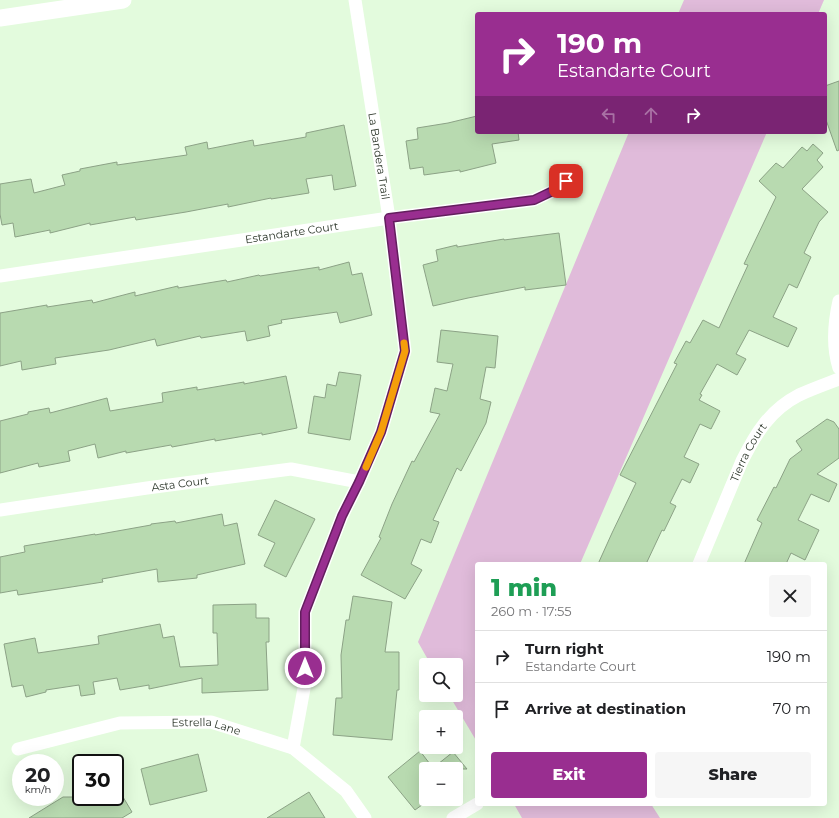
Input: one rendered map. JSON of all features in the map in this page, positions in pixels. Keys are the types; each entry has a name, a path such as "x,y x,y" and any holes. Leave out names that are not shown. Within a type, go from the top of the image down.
{"street":[{"path":"0,18 123,0"},
{"name":"La Bandera Trail","path":"293,748 305,683 305,612 342,516 381,432 405,351 389,218 355,0"},
{"name":"Estandarte Court","path":"0,276 389,218 534,200 557,189 576,173"},
{"path":"839,300 835,327 835,352 839,368"},
{"name":"Tierra Court","path":"700,562 742,461 750,445 766,421 776,410 787,402 839,379"},
{"name":"Asta Court","path":"0,510 291,469 359,482"},
{"name":"Estrella Lane","path":"18,749 120,723 211,722 293,748 346,791 365,818"},
{"path":"453,818 475,805"}],"shaded area":[{"path":"684,0 824,0 819,12 679,12"},
{"path":"628,134 766,134 581,562 475,562 475,739 463,718 463,710 458,710 453,702 463,702 463,658 427,658 418,642"},
{"path":"515,806 652,806 660,818 522,818"}],"building":[{"path":"839,81 839,150 837,151 827,123 827,85"},
{"path":"475,116 475,134 518,134 519,140 492,144 496,163 460,172 460,170 424,175 423,167 410,169 406,141 418,139 417,128"},
{"path":"344,125 356,186 334,190 332,175 306,179 309,193 271,198 228,207 228,204 136,220 135,217 90,225 90,223 50,233 50,230 15,237 13,223 2,225 0,214 0,184 31,179 34,193 65,185 62,175 80,171 80,169 117,162 117,165 187,155 185,147 207,142 208,149 253,140 254,146 306,137 306,133"},
{"path":"813,144 823,153 817,160 823,167 802,189 828,212 819,222 804,253 811,257 797,288 789,284 773,317 797,328 788,347 749,330 736,354 746,359 737,375 717,364 700,394 702,395 699,400 720,411 711,429 700,424 684,457 699,464 690,483 682,479 670,503 676,506 664,531 662,530 647,562 599,562 636,483 620,475 677,364 674,363 686,341 690,343 703,320 719,328 748,265 744,264 776,197 759,181 776,163 783,168 802,147 807,151"},
{"path":"559,233 566,285 525,290 525,287 433,306 423,265 438,261 436,250 457,245 457,247 504,239"},
{"path":"349,262 352,275 362,273 372,315 340,323 337,312 281,320 282,323 268,326 270,336 247,341 245,331 201,338 200,336 157,346 155,339 109,350 55,358 56,364 22,370 21,361 0,366 0,313 47,305 47,307 92,300 93,303 135,292 135,296 178,286 178,288 226,280 227,282 259,275 319,267 319,270"},
{"path":"441,330 498,336 495,368 486,367 480,399 491,402 486,423 461,471 457,468 433,520 439,522 431,543 421,539 411,564 422,570 405,599 361,575 381,538 379,537 392,504 412,461 414,462 440,414 430,412 435,388 447,391 453,364 437,362"},
{"path":"339,372 361,375 350,440 308,433 314,396 325,398 327,384 336,386"},
{"path":"286,376 297,428 262,435 262,433 215,441 215,439 172,447 171,445 126,453 126,451 98,458 95,444 68,451 70,461 39,467 38,463 0,473 0,421 28,414 28,412 49,408 50,413 107,398 110,411 163,402 162,393 197,387 197,390 244,382 244,384"},
{"path":"827,419 834,422 839,429 839,458 817,474 837,484 829,502 811,494 798,520 819,530 805,560 791,553 787,562 745,562 762,523 757,520 774,487 776,488 790,459 802,450 796,441"},
{"path":"275,500 315,519 286,577 264,566 275,543 258,535"},
{"path":"222,514 224,526 237,523 245,564 197,575 197,578 158,582 157,569 102,579 103,582 65,588 18,595 17,590 0,593 0,557 25,552 24,546 95,535 151,524 175,521 176,523"},
{"path":"353,596 392,602 385,652 399,652 399,690 397,690 392,740 333,735 336,698 342,698 341,655 346,620 349,620"},
{"path":"256,604 256,618 269,618 269,642 266,642 268,690 202,693 202,678 149,689 149,685 120,690 117,678 93,682 95,694 81,696 79,685 46,690 46,692 26,697 23,685 12,687 4,644 35,638 38,653 99,644 98,636 160,624 163,638 174,636 180,667 218,665 217,633 213,633 213,605"},
{"path":"419,752 419,754 422,754 428,762 419,762 419,806 420,806 415,810 388,777"},
{"path":"198,754 207,791 150,805 141,769"},
{"path":"450,754 455,754 461,762 440,762"},
{"path":"309,792 325,818 267,818"},
{"path":"64,797 72,797 72,806 124,806 124,799 132,812 122,818 29,818 48,806 64,806"}],"slow traffic":[{"path":"366,467 381,432 405,351 404,343"}],"route":[{"path":"305,668 305,612 342,516 381,432 405,351 389,218 534,200 557,189 566,181"}]}
